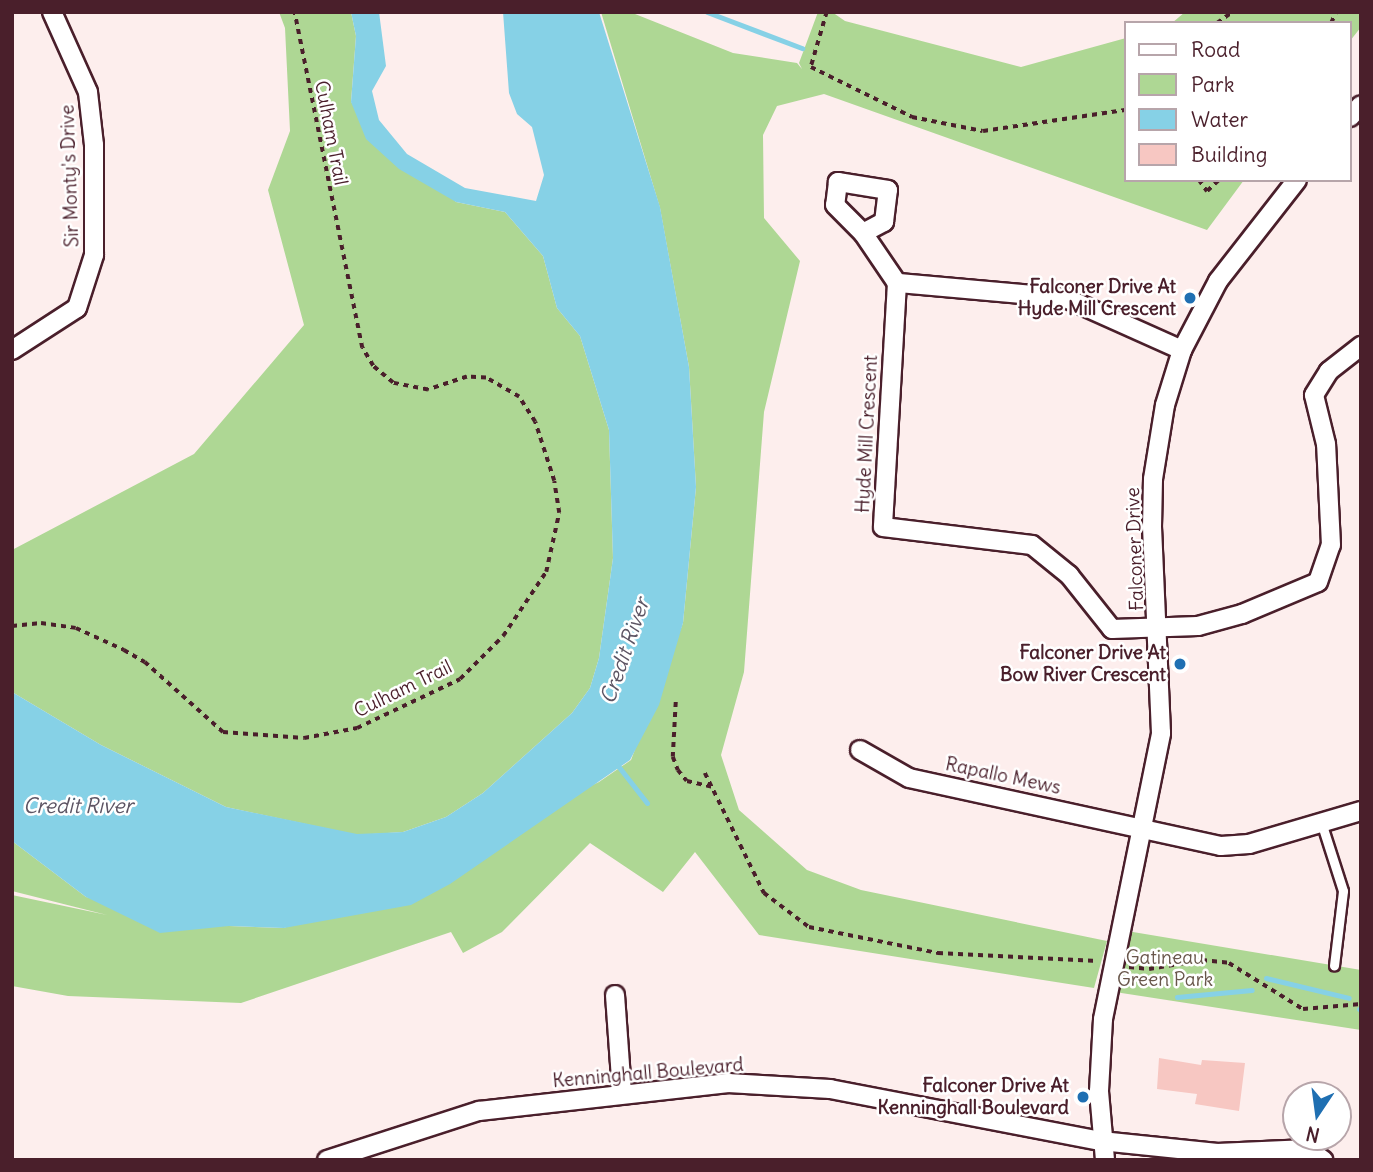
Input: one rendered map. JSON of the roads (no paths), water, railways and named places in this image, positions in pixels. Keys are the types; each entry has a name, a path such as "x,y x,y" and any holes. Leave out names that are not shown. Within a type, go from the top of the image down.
{"street":[{"name":"Sir Monty's Drive","path":"12,350 77,308 94,255 94,145 88,92 52,12"},
{"name":"Falconer Drive","path":"1105,1160 1101,1141 1099,1058 1161,733 1153,479 1164,405 1182,349 1218,281 1295,182"},
{"path":"863,233 897,283 1066,298 1182,349"},
{"name":"Hyde Mill Crescent","path":"897,283 883,527 1032,545 1069,575 1112,629 1158,629"},
{"path":"1158,629 1198,626 1242,614 1318,582 1331,545 1326,444 1314,395 1329,371 1361,346"},
{"name":"Rapallo Mews","path":"860,750 909,778 1221,846 1249,844 1322,825 1361,811"},
{"path":"615,995 622,1093"},
{"name":"Kenninghall Boulevard","path":"327,1160 479,1111 728,1083 830,1089 1101,1141 1217,1153 1308,1149 1323,1160"}],"lane":[{"path":"1322,825 1343,891 1334,964"}],"water":[{"name":"Credit River","path":"351,12 379,12 386,66 372,91 379,120 407,154 465,188 536,201 544,175 532,127 517,114 509,93 503,12 599,12 660,207 689,367 696,487 683,623 659,705 630,760 450,884 411,905 284,928 229,926 160,933 86,897 12,841 12,692 101,745 226,807 357,834 403,832 446,817 483,793 572,713 590,688 599,658 613,558 609,430 580,336 557,308 543,256 505,212 456,202 399,169 366,139 351,102 356,36"}],"waterway":[{"path":"707,12 802,48"},
{"path":"615,762 647,803"},
{"path":"1266,978 1349,998"},
{"path":"1177,997 1252,990"}],"place":[{"name":"Falconer Drive At Hyde Mill Crescent","path":"1190,298"},
{"name":"Falconer Drive At Bow River Crescent","path":"1180,664"},
{"name":"Falconer Drive At Kenninghall Boulevard","path":"1083,1097"}],"park label":[{"name":"Gatineau Green Park","path":"1165,969"}]}
